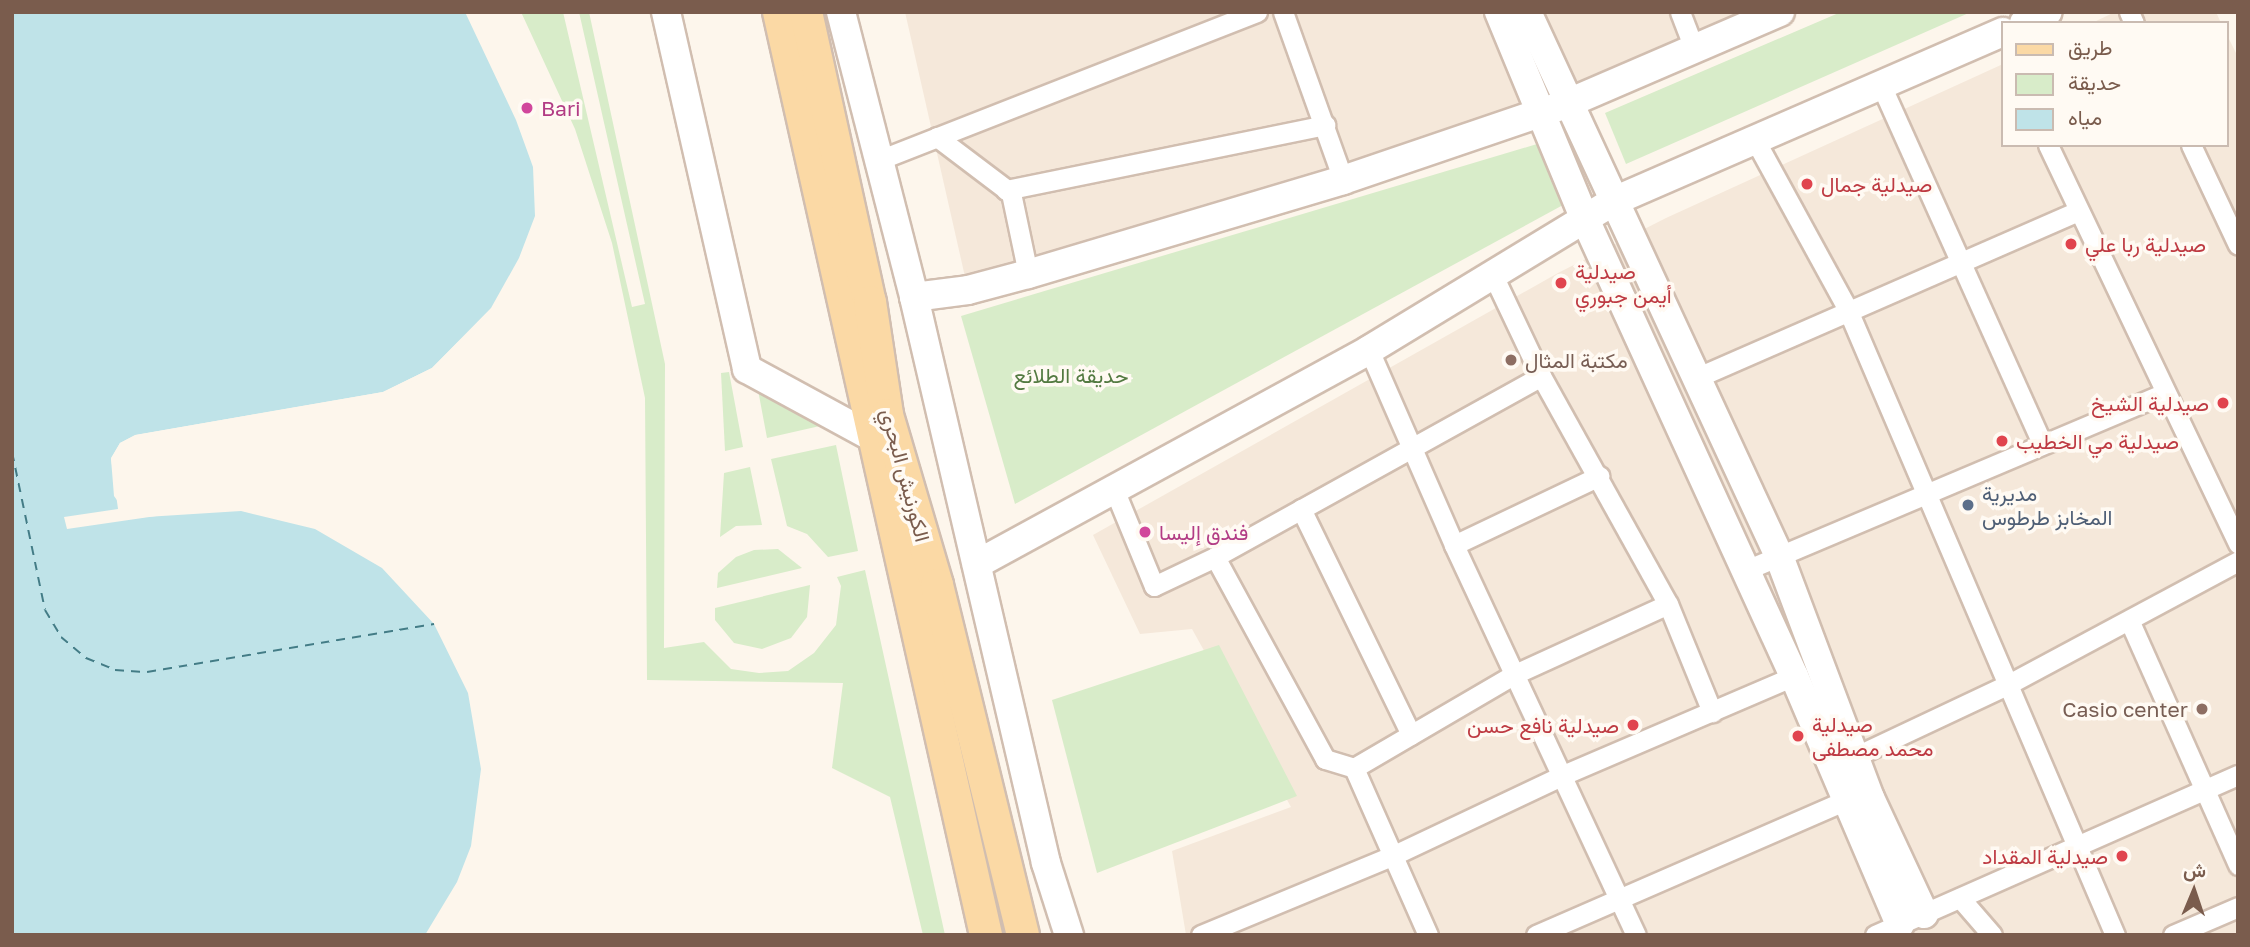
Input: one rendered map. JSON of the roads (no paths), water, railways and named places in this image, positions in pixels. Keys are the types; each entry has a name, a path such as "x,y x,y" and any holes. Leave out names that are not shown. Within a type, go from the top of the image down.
{"main road":[{"name":"الكورنيش البحري","path":"779,12 872,437 986,935"},
{"name":"الكورنيش البحري","path":"806,12 870,302 887,415 937,585 1023,935"}],"street":[{"path":"666,12 747,369 872,437"},
{"path":"841,12 914,297 1046,863 1069,935"},
{"path":"879,160 1256,12"},
{"path":"1283,12 1343,180"},
{"path":"1499,12 1553,108 1614,201 1779,556 1854,757 1900,924"},
{"path":"1527,12 1584,217 1794,676 1900,924"},
{"path":"1680,12 1695,49"},
{"path":"914,297 968,290 1028,274 1343,180 1553,108 1780,12"},
{"path":"2030,21 2048,12"},
{"path":"976,564 1369,350 1492,272 1614,201 2002,35"},
{"path":"1881,85 2042,443"},
{"path":"1006,190 1325,125"},
{"path":"937,138 1011,194 1028,274"},
{"path":"1755,140 1847,308 1924,496 2081,847 2115,935"},
{"path":"2049,147 2076,212 2238,544"},
{"path":"2192,147 2238,245"},
{"path":"1696,378 1847,308 2076,212"},
{"path":"1492,272 1541,376 1600,476 1668,604 1712,712"},
{"path":"1369,350 1410,448 1513,675 1563,775 1636,935"},
{"path":"1114,489 1154,586 1215,558 1541,376"},
{"path":"1746,570 2163,394"},
{"path":"1454,545 1600,476"},
{"path":"1301,509 1411,735"},
{"path":"1215,558 1325,759 1354,768 1513,675 1668,604"},
{"path":"1854,757 2009,684 2130,622 2238,561"},
{"path":"2130,622 2238,865"},
{"path":"1207,934 1394,855 1563,775 1794,676"},
{"path":"1354,768 1429,935"},
{"path":"1900,924 2081,847 2238,775"},
{"path":"1536,935 1847,800"},
{"path":"1960,898 1992,935"},
{"path":"2173,935 2238,907"}],"water":[{"path":"12,12 465,12 516,120 533,167 535,216 519,258 491,308 432,368 383,392 136,435 120,443 111,459 114,496 130,518 241,511 315,529 382,568 434,624 468,693 481,769 471,846 457,882 425,935 12,935"}],"place":[{"name":"Bari","path":"527,108"},
{"name":"صيدلية جمال","path":"1807,184"},
{"name":"صيدلية ربا علي","path":"2071,244"},
{"name":"صيدلية أيمن جبوري","path":"1561,283"},
{"name":"مكتبة المثال","path":"1511,360"},
{"name":"صيدلية الشيخ","path":"2223,403"},
{"name":"صيدلية مي الخطيب","path":"2002,441"},
{"name":"مديرية المخابز طرطوس","path":"1968,505"},
{"name":"فندق إليسا","path":"1145,532"},
{"name":"Casio center","path":"2202,709"},
{"name":"صيدلية نافع حسن","path":"1633,725"},
{"name":"صيدلية محمد مصطفى","path":"1798,736"},
{"name":"صيدلية المقداد","path":"2122,856"}],"park label":[{"name":"حديقة الطلائع","path":"1071,375"}]}
